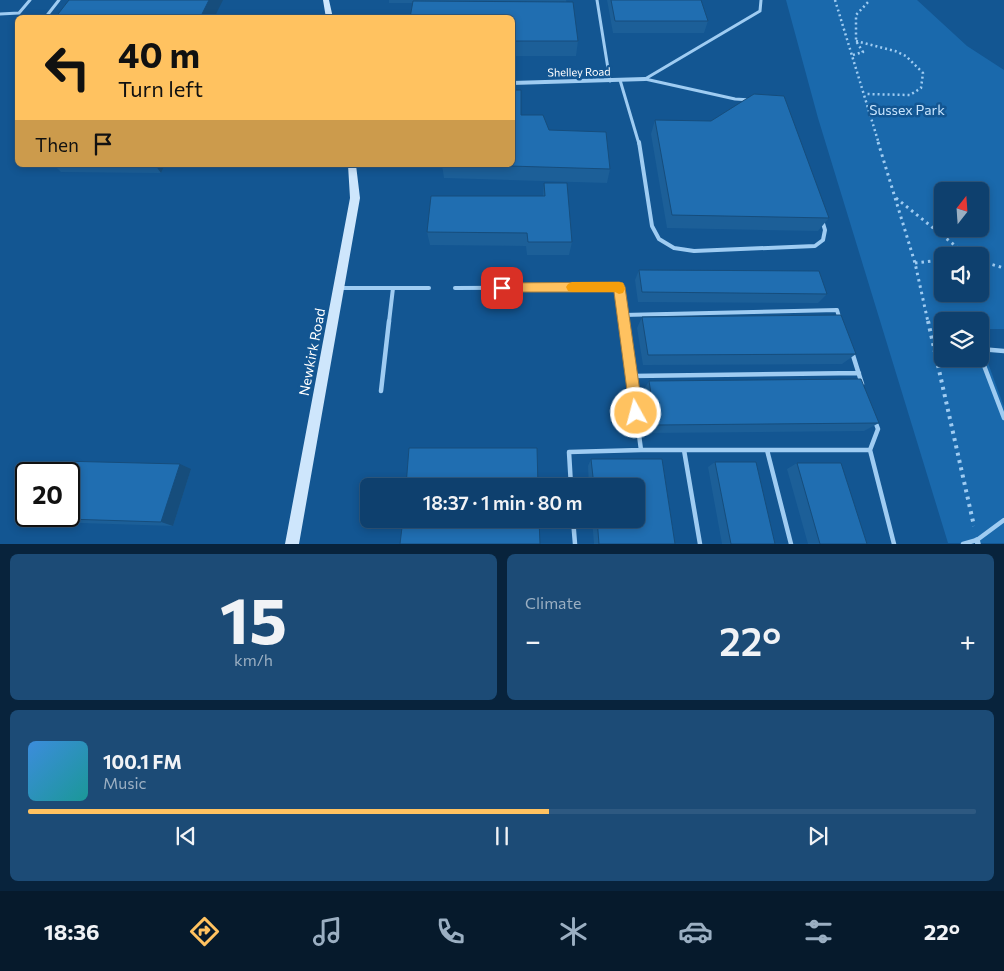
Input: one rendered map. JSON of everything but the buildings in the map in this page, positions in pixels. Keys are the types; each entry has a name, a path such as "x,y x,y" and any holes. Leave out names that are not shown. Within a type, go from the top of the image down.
{"street":[{"path":"326,0 329,15"},
{"name":"Shelley Road","path":"515,83 645,80"},
{"name":"Newkirk Road","path":"292,544 355,198 352,167"}],"lane":[{"path":"0,14 19,13 30,0"},
{"path":"47,15 59,0"},
{"path":"597,0 610,81"},
{"path":"645,80 753,16 760,11 761,0"},
{"path":"620,80 639,141 652,226 659,239 674,248 694,251 814,246 823,240 826,230 820,214"},
{"path":"645,80 735,99 756,100"},
{"path":"456,288 619,287 641,450"},
{"path":"340,288 429,288"},
{"path":"381,391 393,288"},
{"path":"623,315 837,310 843,328"},
{"path":"849,346 865,392"},
{"path":"989,350 1004,351"},
{"path":"985,367 1003,411 1004,418"},
{"path":"632,376 859,373"},
{"path":"875,420 878,429 870,450 894,544"},
{"path":"571,478 569,452 641,450 870,450"},
{"path":"684,450 700,544"},
{"path":"767,450 791,544"},
{"path":"963,544 977,542 1004,520"},
{"path":"574,528 575,544"}],"path":[{"path":"835,0 915,264 977,542"},
{"path":"853,55 863,52 856,41 856,15 870,0"},
{"path":"856,41 895,51 906,56 923,73 921,88 910,95 865,94"},
{"path":"895,197 957,247"},
{"path":"915,264 934,261"},
{"path":"989,263 1004,268"}],"green space":[{"name":"Sussex Park","path":"786,0 917,0 967,46 1004,70 1004,329 989,329 989,312 934,312 934,367 989,366 1004,407 1004,543 948,543 818,118"}],"slow traffic":[{"path":"572,287 619,287 619,289"}],"route":[{"path":"502,288 619,287 636,413"}]}
